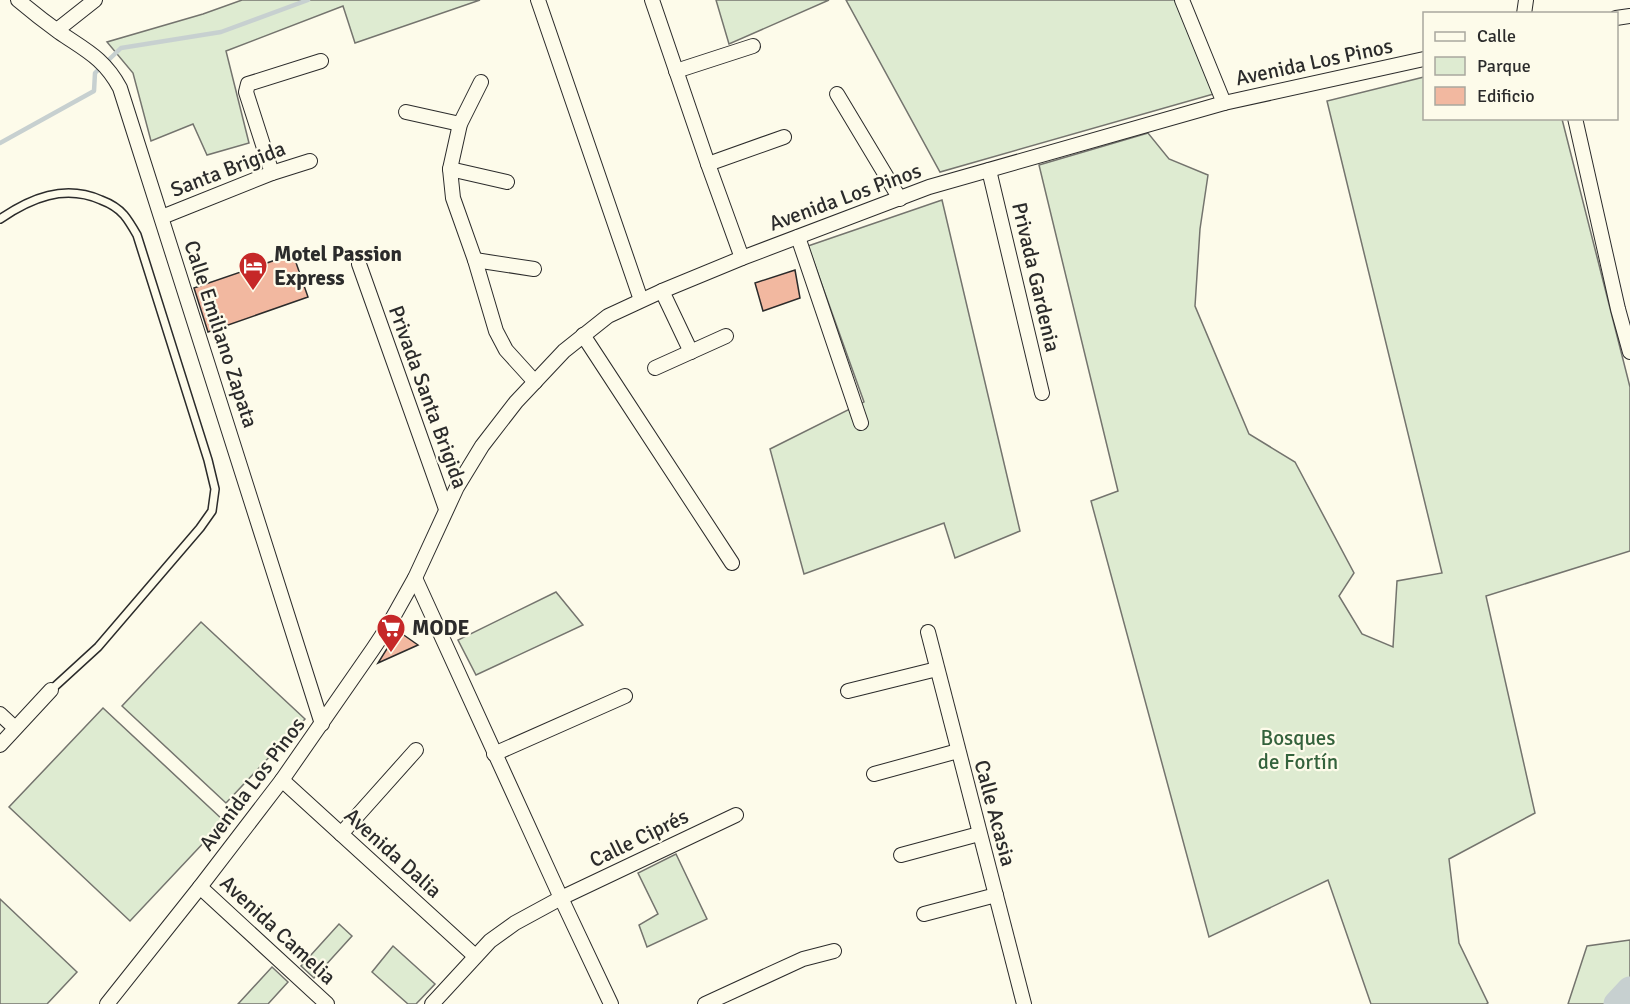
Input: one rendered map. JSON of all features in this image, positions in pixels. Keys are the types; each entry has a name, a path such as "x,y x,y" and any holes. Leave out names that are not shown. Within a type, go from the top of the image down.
{"street":[{"name":"Calle Emiliano Zapata","path":"18,0 103,62 120,88 322,724"},
{"path":"57,30 95,0"},
{"path":"538,0 641,300"},
{"path":"652,0 742,258"},
{"path":"1182,0 1224,104"},
{"path":"676,71 753,46"},
{"name":"Avenida Los Pinos","path":"116,1001 282,780 383,635 415,578 446,509 482,446 516,402 564,351 608,316 742,258 929,188 1224,104 1423,59"},
{"path":"272,173 246,88 248,84 321,61"},
{"path":"481,82 460,124 450,169 453,198 475,260 496,331 506,350 535,381"},
{"path":"837,94 900,199"},
{"path":"406,112 460,124"},
{"path":"1575,120 1618,309 1630,352"},
{"path":"708,164 784,137"},
{"name":"Santa Brigida","path":"162,217 272,173 310,162"},
{"path":"450,169 507,182"},
{"name":"Privada Gardenia","path":"989,170 1042,393"},
{"path":"798,237 861,423"},
{"path":"475,260 534,268"},
{"name":"Privada Santa Brigida","path":"359,264 446,509"},
{"path":"662,291 691,352"},
{"path":"583,335 732,563"},
{"path":"655,368 726,336"},
{"path":"415,578 611,1004"},
{"name":"Calle Acasia","path":"928,632 1024,1004"},
{"path":"848,691 937,669"},
{"path":"0,745 51,690"},
{"path":"494,754 625,696"},
{"path":"0,714 15,728"},
{"path":"341,834 416,750"},
{"path":"874,774 958,751"},
{"name":"Avenida Dalia","path":"282,780 475,956"},
{"name":"Calle Ciprés","path":"432,1004 475,956 504,930 561,898 736,815"},
{"path":"901,855 979,834"},
{"name":"Avenida Camelia","path":"200,888 327,1004"},
{"path":"924,914 996,896"},
{"path":"705,1004 803,959 834,951"}],"lane":[{"path":"0,219 38,198 70,191 92,196 110,204 124,215 137,235 208,460 215,489 212,511 200,528 98,647 51,690"}],"green space":[{"path":"242,0 480,0 355,43 343,6 226,51 249,143 207,155 193,124 151,141 133,73 107,42"},
{"path":"716,0 829,0 729,44"},
{"path":"846,0 1178,0 1217,93 940,172"},
{"name":"Bosques de Fortín","path":"1423,77 1423,120 1562,120 1630,387 1630,551 1486,596 1535,813 1449,859 1459,943 1488,1003 1486,1004 1371,1004 1328,880 1209,937 1091,501 1118,491 1039,165 1148,133 1169,159 1208,175 1200,229 1195,306 1249,434 1295,462 1354,573 1339,596 1362,634 1393,647 1397,581 1442,573 1327,101"},
{"path":"942,200 1020,531 955,558 944,523 804,574 770,449 864,402 808,246"},
{"path":"556,592 583,625 476,675 458,640"},
{"path":"201,622 305,719 226,803 122,706"},
{"path":"103,708 224,821 130,921 9,807"},
{"path":"676,854 707,919 647,947 639,925 658,914 638,873"},
{"path":"0,899 77,972 47,1004 0,1004"},
{"path":"339,924 352,936 314,978 301,966"},
{"path":"1630,940 1630,1004 1568,1004 1587,946"},
{"path":"393,946 435,984 416,1004 408,1004 372,972"},
{"path":"272,967 288,982 268,1004 238,1004"}],"building":[{"path":"293,254 308,297 208,332 194,288"},
{"path":"795,270 800,298 763,311 755,283"},
{"name":"MODE","path":"398,631 418,645 378,663"}],"waterway":[{"path":"0,143 94,91 95,73 121,48 221,32 308,0"},
{"path":"1617,1004 1630,990"}],"place":[{"name":"Motel Passion Express","path":"253,292"},
{"name":"MODE","path":"391,654"}]}
